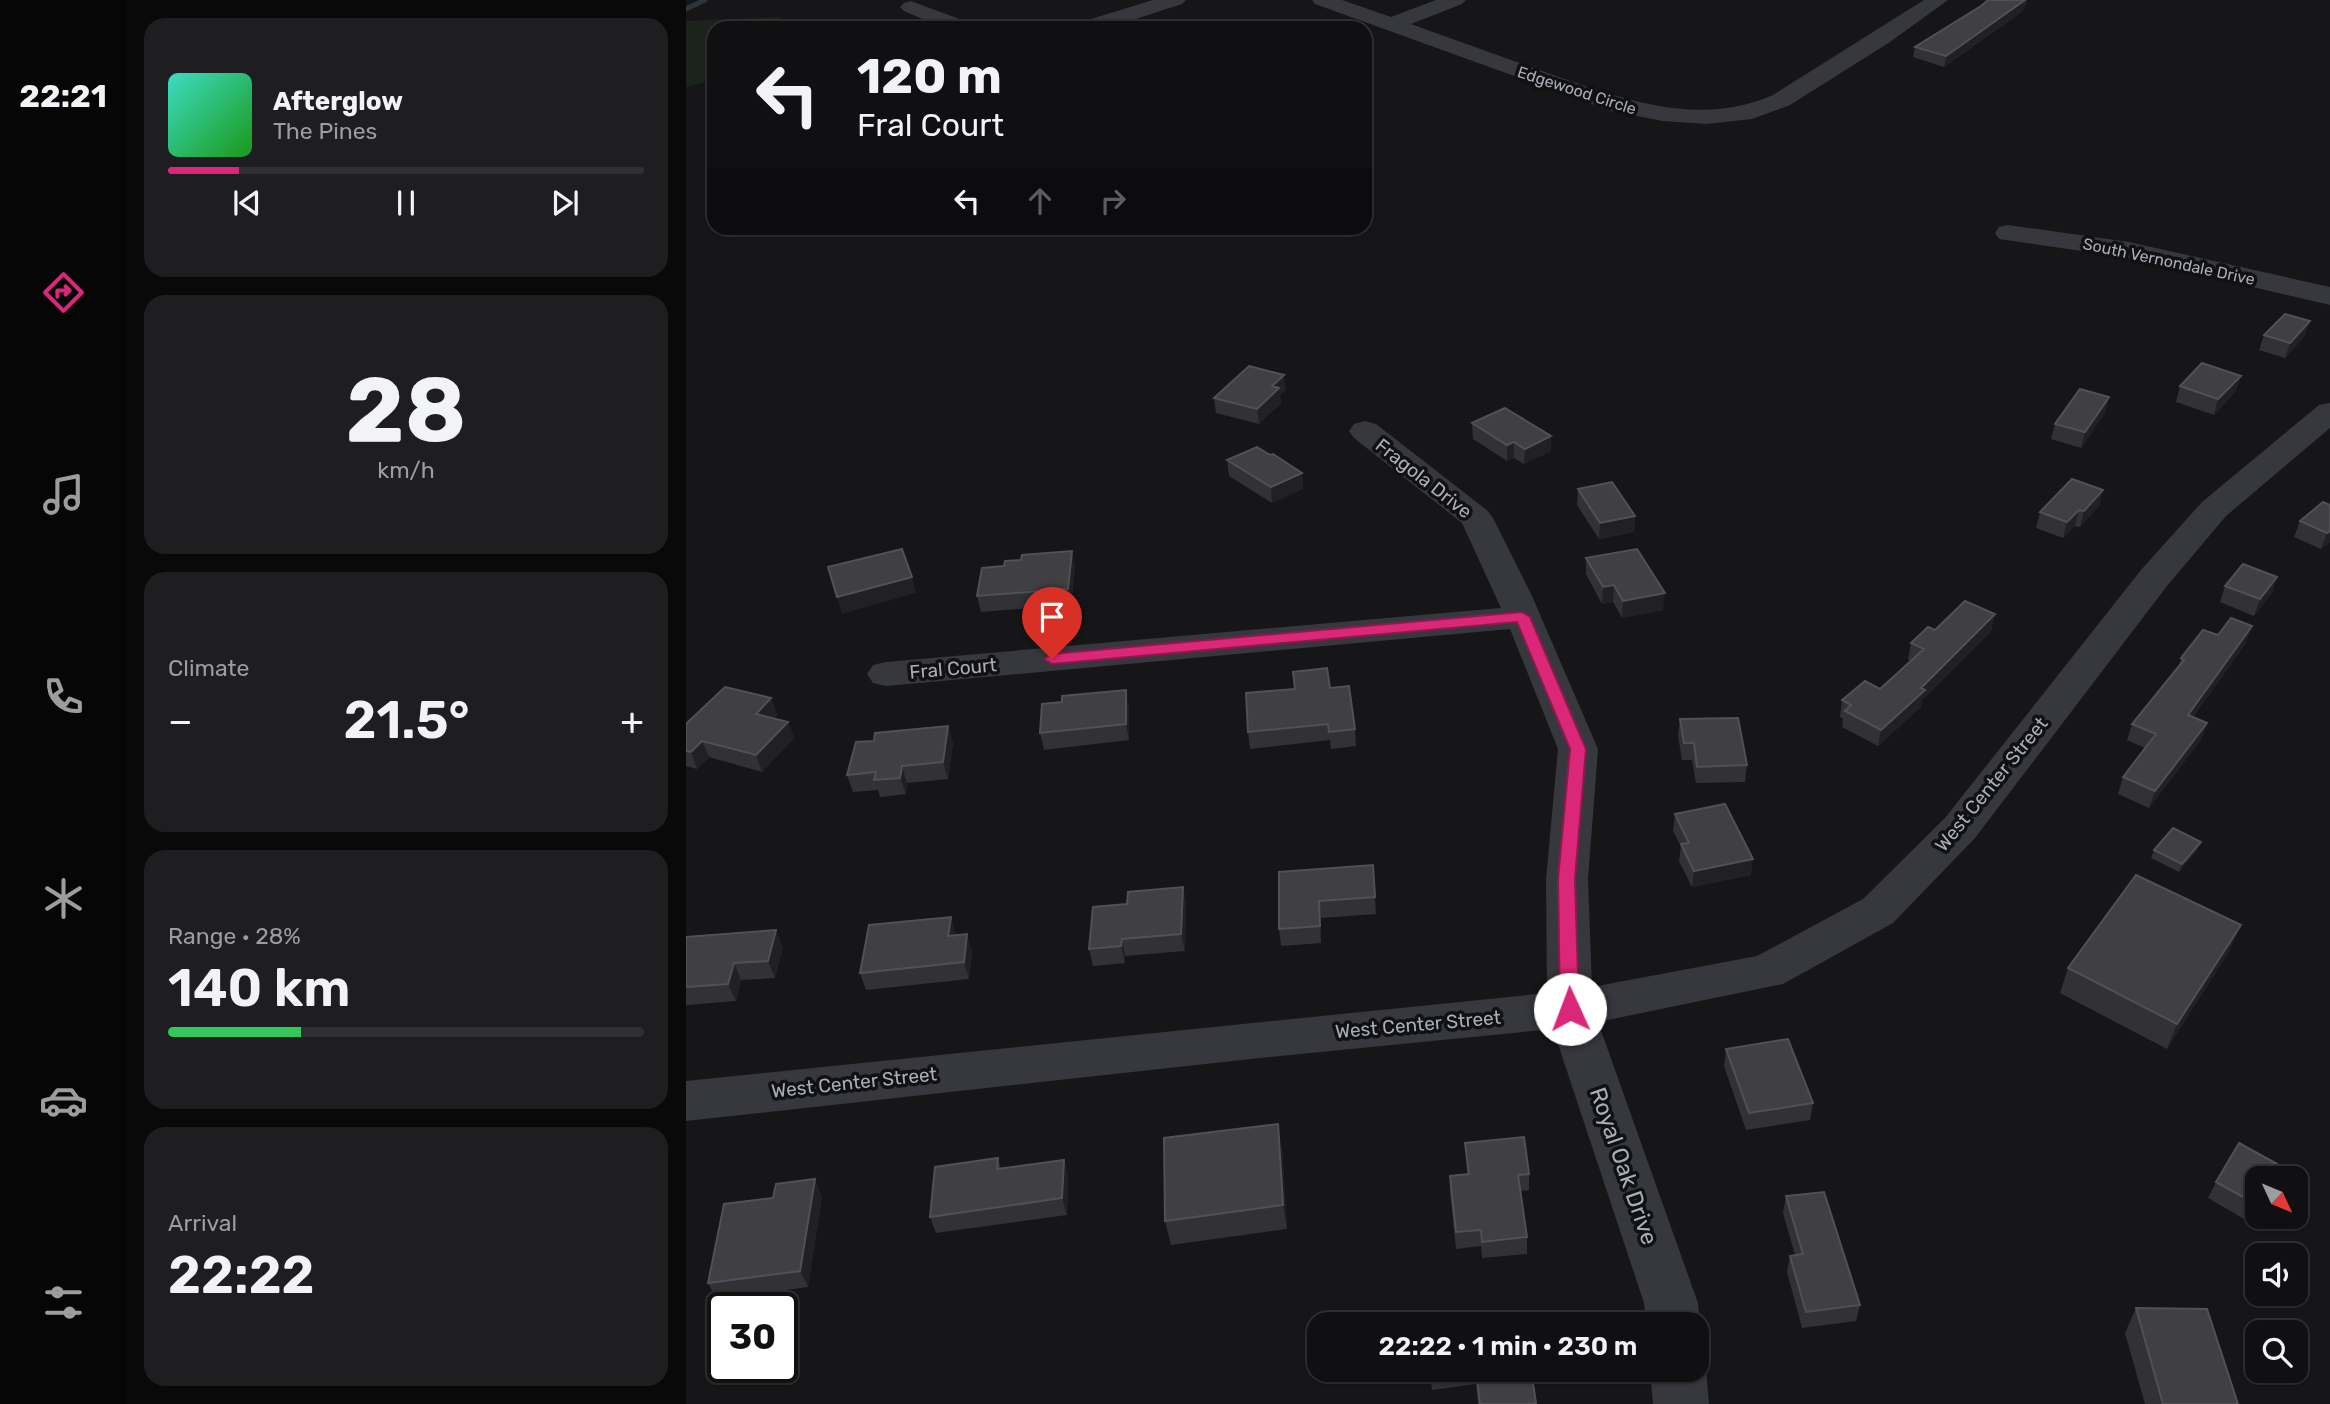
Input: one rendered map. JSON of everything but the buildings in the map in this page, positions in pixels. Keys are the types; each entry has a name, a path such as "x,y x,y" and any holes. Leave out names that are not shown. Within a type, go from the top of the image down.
{"street":[{"path":"1108,21 1175,0"},
{"name":"Edgewood Circle","path":"1322,0 1619,106 1656,114 1737,115 1771,106 1796,93 1938,0"},
{"path":"1390,25 1455,0"},
{"path":"911,7 945,21"},
{"name":"South Vernondale Drive","path":"2008,233 2053,236 2097,244 2330,296"},
{"name":"West Center Street","path":"686,1101 1260,1039 1570,1009 1768,972 1878,911 1960,828 2154,578 2214,509 2330,412"},
{"name":"Fragola Drive","path":"1365,431 1476,518 1578,749 1567,879 1570,1009"},
{"name":"Fral Court","path":"886,674 1522,617"},
{"name":"Royal Oak Drive","path":"1570,1009 1672,1312"},
{"path":"1679,1382 1681,1404"}],"shaded area":[{"path":"782,17 775,21 707,21 707,82 686,87 686,21"}],"waterway":[{"path":"686,9 705,0"}],"route":[{"path":"1052,659 1522,617 1578,749 1567,879 1570,1009"}]}
